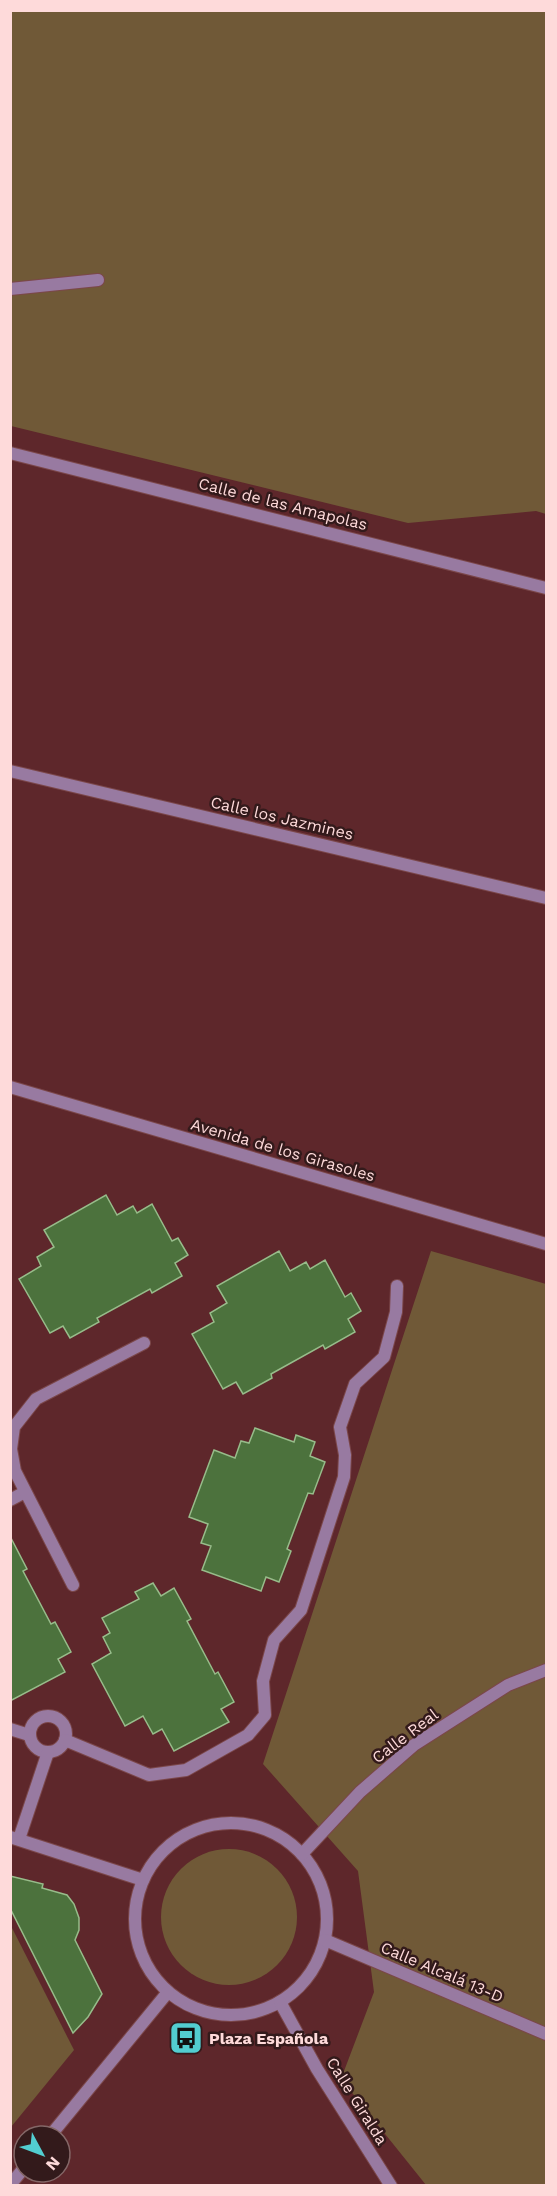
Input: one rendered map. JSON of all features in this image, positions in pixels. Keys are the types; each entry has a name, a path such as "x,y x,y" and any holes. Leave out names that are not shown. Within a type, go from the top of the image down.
{"street":[{"path":"10,289 98,280"},
{"name":"Calle de las Amapolas","path":"10,453 546,588"},
{"name":"Calle los Jazmines","path":"10,771 546,898"},
{"name":"Avenida de los Girasoles","path":"10,1087 546,1244"},
{"path":"64,1740 149,1775 186,1770 248,1735 265,1715 263,1681 274,1640 301,1610 344,1477 345,1455 340,1427 355,1384 384,1357 396,1312 396,1286"},
{"path":"73,1585 15,1471 11,1449 14,1427 36,1399 144,1343"},
{"path":"10,1500 25,1492"},
{"name":"Calle Real","path":"302,1854 360,1792 414,1745 508,1685 546,1670"},
{"path":"47,1716 60,1721 64,1726 64,1740 61,1747 48,1752 35,1747 30,1735 34,1721 47,1716"},
{"path":"10,1729 30,1735"},
{"path":"48,1752 15,1838 143,1880"},
{"path":"235,1823 272,1831 302,1854 319,1880 327,1910 325,1940 316,1965 300,1985 280,2002 252,2013 222,2015 193,2008 168,1992 148,1969 137,1940 135,1910 143,1880 165,1849 197,1828 235,1823"},
{"name":"Calle Alcalá 13-D","path":"325,1940 546,2034"},
{"path":"60,2124 168,1992"},
{"name":"Calle Giralda","path":"280,2002 317,2068 391,2186"}],"shaded area":[{"path":"11,11 546,11 546,514 536,511 408,523 11,426"},
{"path":"431,1251 546,1284 546,2185 426,2185 341,2079 374,1992 358,1871 263,1764"},
{"path":"229,1849 255,1855 277,1869 291,1891 297,1917 291,1943 277,1965 255,1979 229,1985 203,1979 181,1965 167,1943 161,1917 167,1891 181,1869 203,1855"},
{"path":"11,1926 74,2050 10,2127"}],"building":[{"path":"106,1195 117,1215 133,1206 137,1213 152,1204 172,1241 178,1238 188,1255 175,1263 182,1276 152,1293 150,1289 97,1318 99,1322 70,1338 63,1326 50,1333 19,1279 41,1266 37,1257 54,1247 44,1230"},
{"path":"279,1251 290,1271 306,1262 310,1269 325,1260 345,1297 351,1293 361,1311 348,1319 355,1332 325,1349 323,1345 271,1374 272,1378 243,1394 236,1382 223,1389 192,1334 214,1322 210,1313 227,1303 217,1286"},
{"path":"255,1428 294,1442 296,1435 315,1442 310,1456 325,1462 313,1494 308,1493 287,1549 291,1551 279,1582 266,1577 261,1591 202,1570 211,1546 201,1543 208,1524 189,1517 214,1450 235,1458 241,1441 249,1443"},
{"path":"11,1538 27,1569 23,1571 51,1624 55,1622 71,1652 58,1659 65,1672 10,1701"},
{"path":"153,1583 161,1596 174,1588 191,1619 187,1621 215,1674 218,1672 234,1702 221,1709 229,1722 174,1751 162,1729 153,1734 143,1716 125,1726 92,1664 111,1653 103,1637 110,1633 102,1618 139,1599 135,1592"},
{"path":"10,1876 43,1884 42,1888 67,1895 74,1904 79,1918 79,1930 75,1940 102,1994 88,2017 73,2033 10,1908"}],"place":[{"name":"Plaza Española","path":"186,2038"}]}
